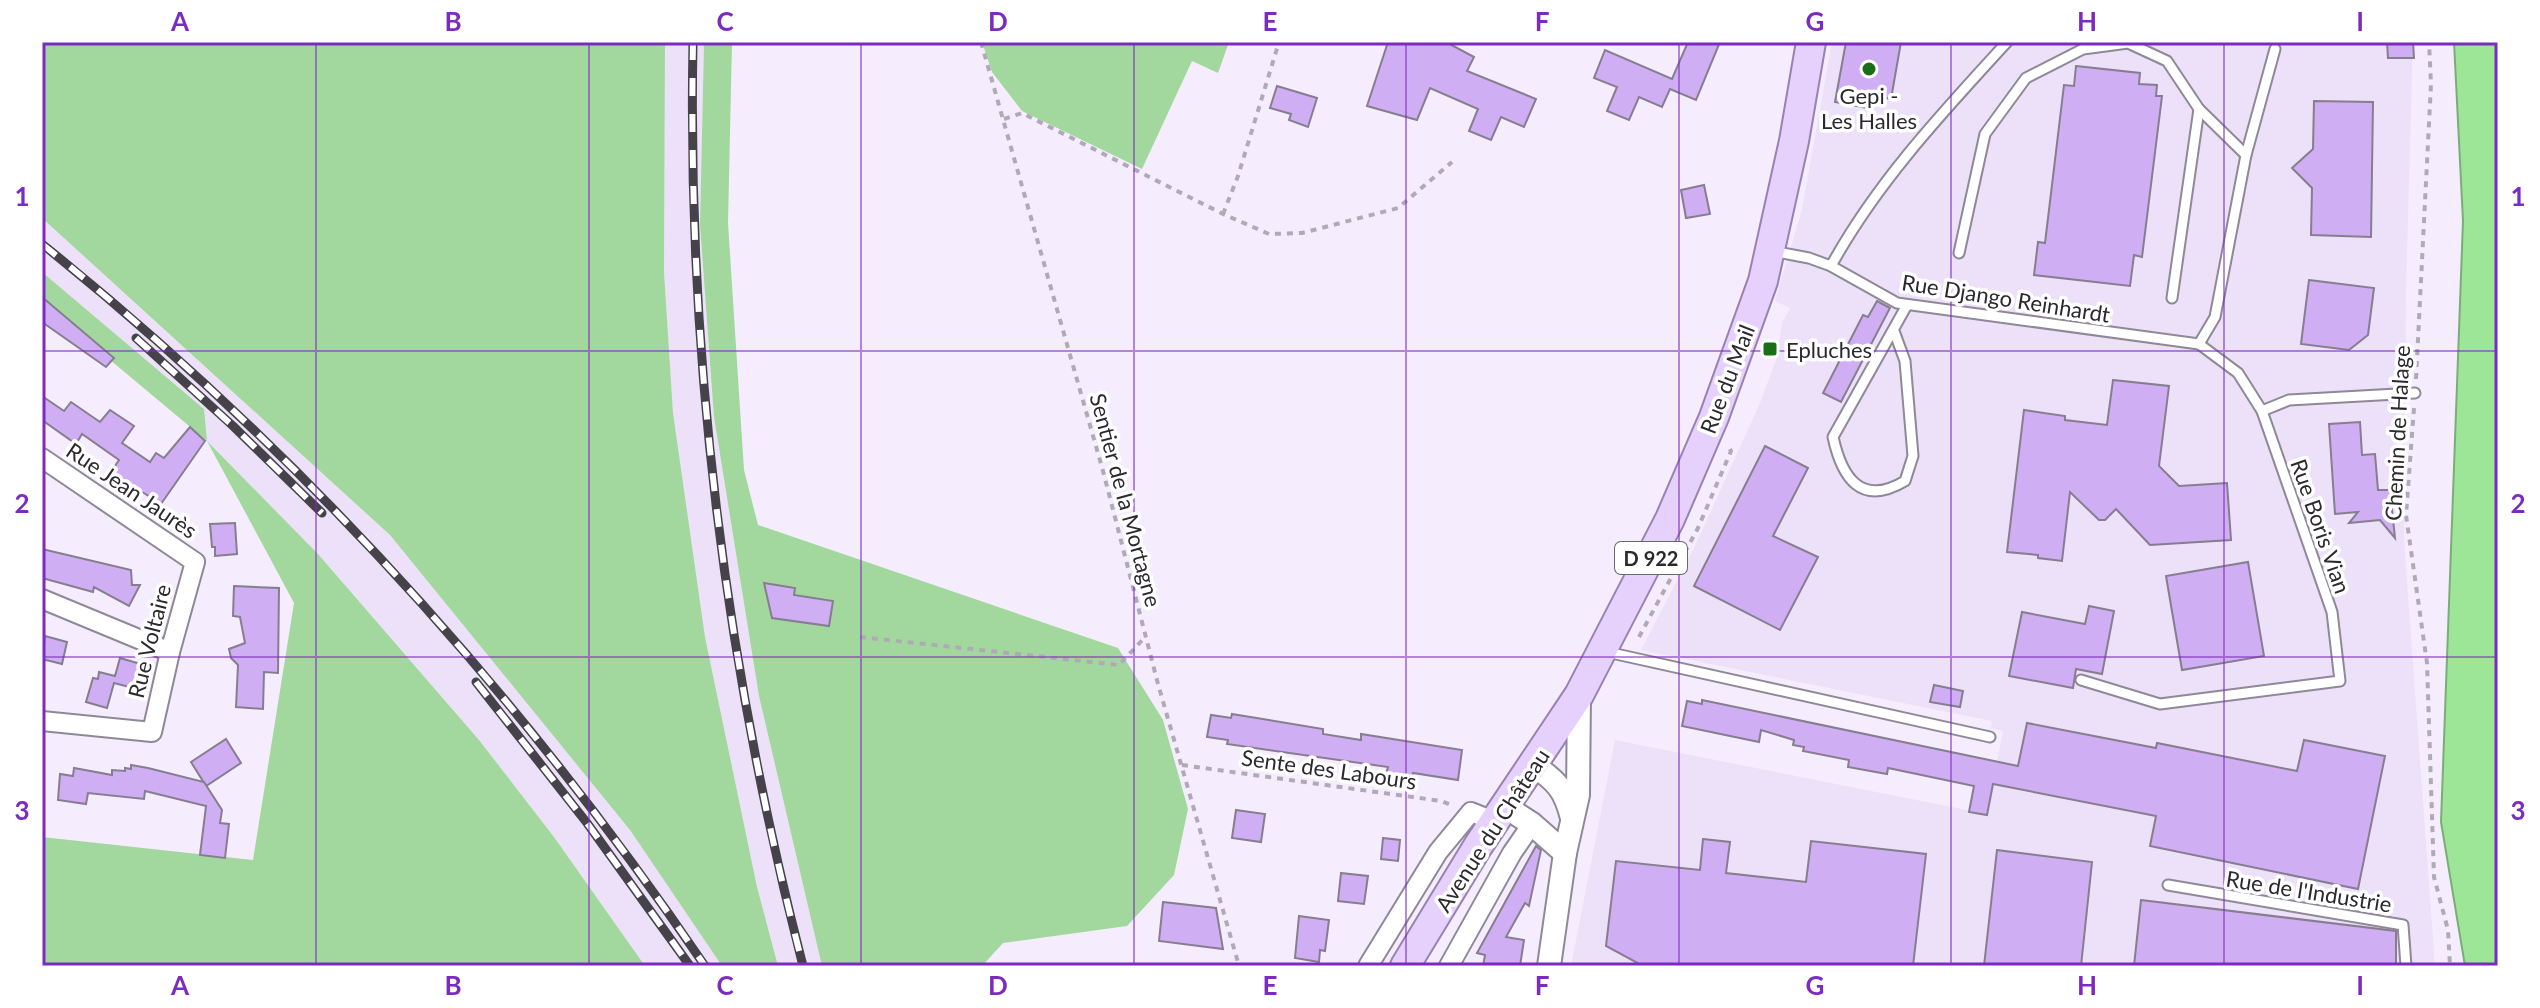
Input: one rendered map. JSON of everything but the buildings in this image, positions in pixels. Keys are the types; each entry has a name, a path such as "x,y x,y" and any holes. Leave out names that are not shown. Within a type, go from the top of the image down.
{"main road":[{"name":"Rue du Mail","path":"1579,695 1670,519 1714,417 1758,296 1794,141 1811,42"},
{"name":"Avenue du Château","path":"1405,966 1478,846 1491,814 1533,765 1579,695"}],"street":[{"name":"Rue Jean Jaurès","path":"42,458 195,562"},
{"name":"Rue Voltaire","path":"42,721 152,732 195,562"},
{"path":"42,599 170,652"},
{"path":"1549,966 1565,853 1578,795 1579,695"},
{"path":"1533,765 1553,778 1567,797 1572,819"},
{"path":"1368,966 1438,852 1491,814 1532,824 1565,853"},
{"path":"1449,966 1512,853 1532,824"}],"lane":[{"path":"1831,266 1852,230 1919,139 2007,42"},
{"path":"1959,253 1985,134 2026,78 2083,49 2128,43 2167,61 2199,109 2246,155"},
{"path":"2199,344 2215,317 2246,155 2275,49"},
{"path":"2172,298 2199,109"},
{"name":"Rue Django Reinhardt","path":"1768,251 1809,258 1831,266 1897,303 2199,344"},
{"path":"1894,331 1905,361 1913,456 1905,481 1890,490 1867,491 1849,480 1838,458 1833,437 1907,305"},
{"name":"Rue Boris Vian","path":"2081,680 2160,704 2340,681 2332,612 2262,411 2238,373 2199,344"},
{"path":"2262,411 2289,400 2415,393"},
{"path":"1603,651 1990,737"},
{"name":"Rue de l'Industrie","path":"2168,885 2403,925 2406,966"}],"path":[{"name":"Sentier de la Mortagne","path":"981,42 1239,966"},
{"path":"1223,214 1238,176 1279,42"},
{"name":"Chemin de Halage","path":"2429,42 2431,84 2406,515 2427,663 2434,877 2448,930 2450,966"},
{"path":"1004,119 1022,113 1269,234 1302,233 1398,208 1452,162"},
{"path":"860,637 1119,665 1146,636"},
{"name":"Sente des Labours","path":"1181,765 1441,801 1491,814"}],"shaded area":[{"path":"42,42 665,42 664,272 673,413 705,637 757,887 778,966 722,966 630,830 390,535 42,218"},
{"path":"665,42 704,42 700,225 714,417 759,696 822,966 778,966 757,887 705,637 673,413 664,272"},
{"path":"704,42 732,42 728,223 744,470 758,525 1118,648 1163,720 1188,809 1174,875 1127,926 1003,943 982,966 822,966 759,696 714,417 700,225"},
{"path":"982,42 1229,42 1218,73 1192,61 1142,169 1022,111 992,72"},
{"path":"1832,42 2413,42 2406,290 2404,540 2435,966 1571,966 1615,740 1987,814 2003,731 1991,728 1992,721 1641,650 1695,546 1760,403 1777,357 1782,323 1790,308 1775,301 1802,209"},
{"path":"2454,42 2498,42 2498,966 2465,966 2441,822 2463,221"},
{"path":"42,218 390,535 630,830 722,966 645,966 554,837 479,740 318,554 207,441 204,409 42,272"},
{"path":"42,272 204,409 207,441 42,303"},
{"path":"207,441 318,554 479,740 554,837 645,966 42,966 42,837 253,860 294,603"}],"railway":[{"path":"693,42 697,276 716,508 752,738 803,966"},
{"path":"42,244 137,323 228,405 316,491 400,580 482,672 560,767 705,966"},
{"path":"136,338 322,513"},
{"path":"476,682 587,823 690,966"}],"place":[{"name":"Gepi - Les Halles","path":"1869,69"},
{"name":"Epluches","path":"1770,349"}]}
